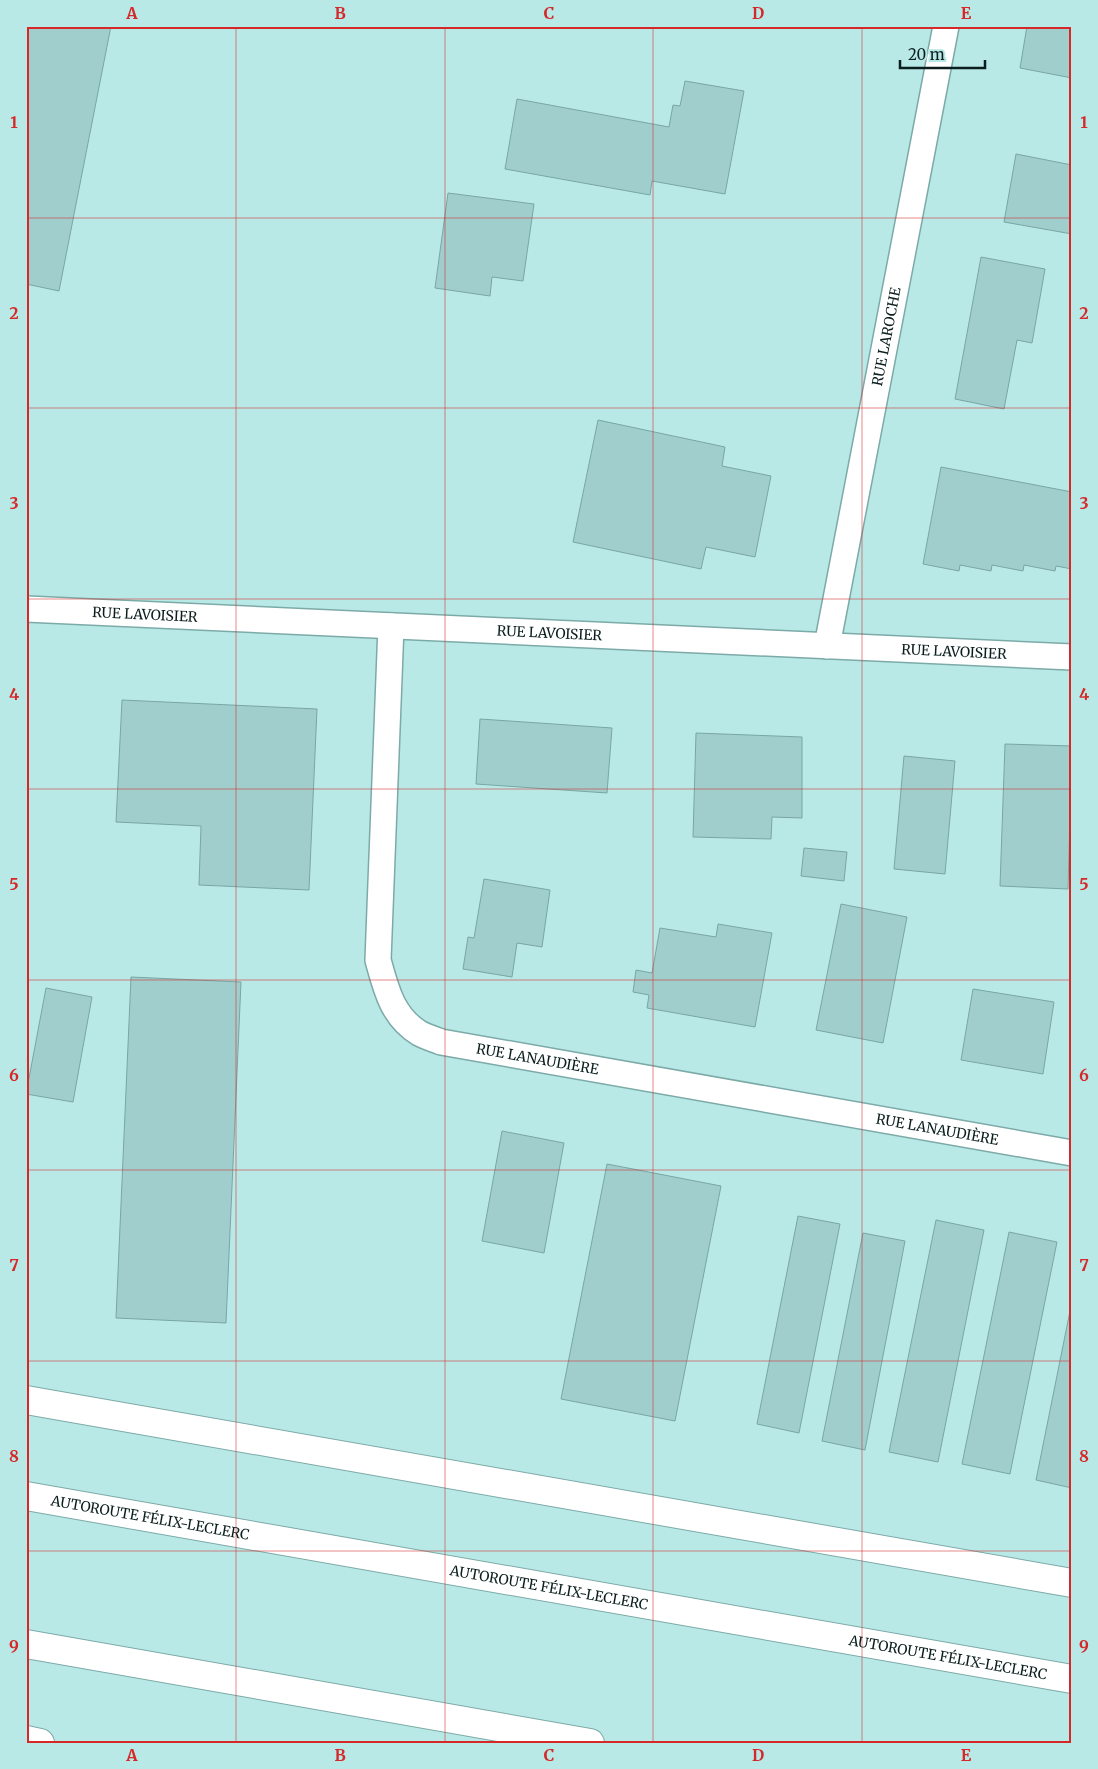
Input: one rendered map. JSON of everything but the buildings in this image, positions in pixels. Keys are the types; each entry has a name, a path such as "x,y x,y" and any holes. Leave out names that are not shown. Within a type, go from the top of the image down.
{"highway":[{"path":"26,1400 1072,1583"},
{"name":"AUTOROUTE FÉLIX-LECLERC","path":"26,1496 1072,1679"},
{"path":"26,1644 590,1743"},
{"path":"26,1740 40,1743"}],"street":[{"name":"RUE LAROCHE","path":"827,646 946,26"},
{"name":"RUE LAVOISIER","path":"26,609 1072,656"},
{"name":"RUE LANAUDIÈRE","path":"392,626 378,960 387,995 398,1015 419,1033 441,1042 1072,1152"}]}
